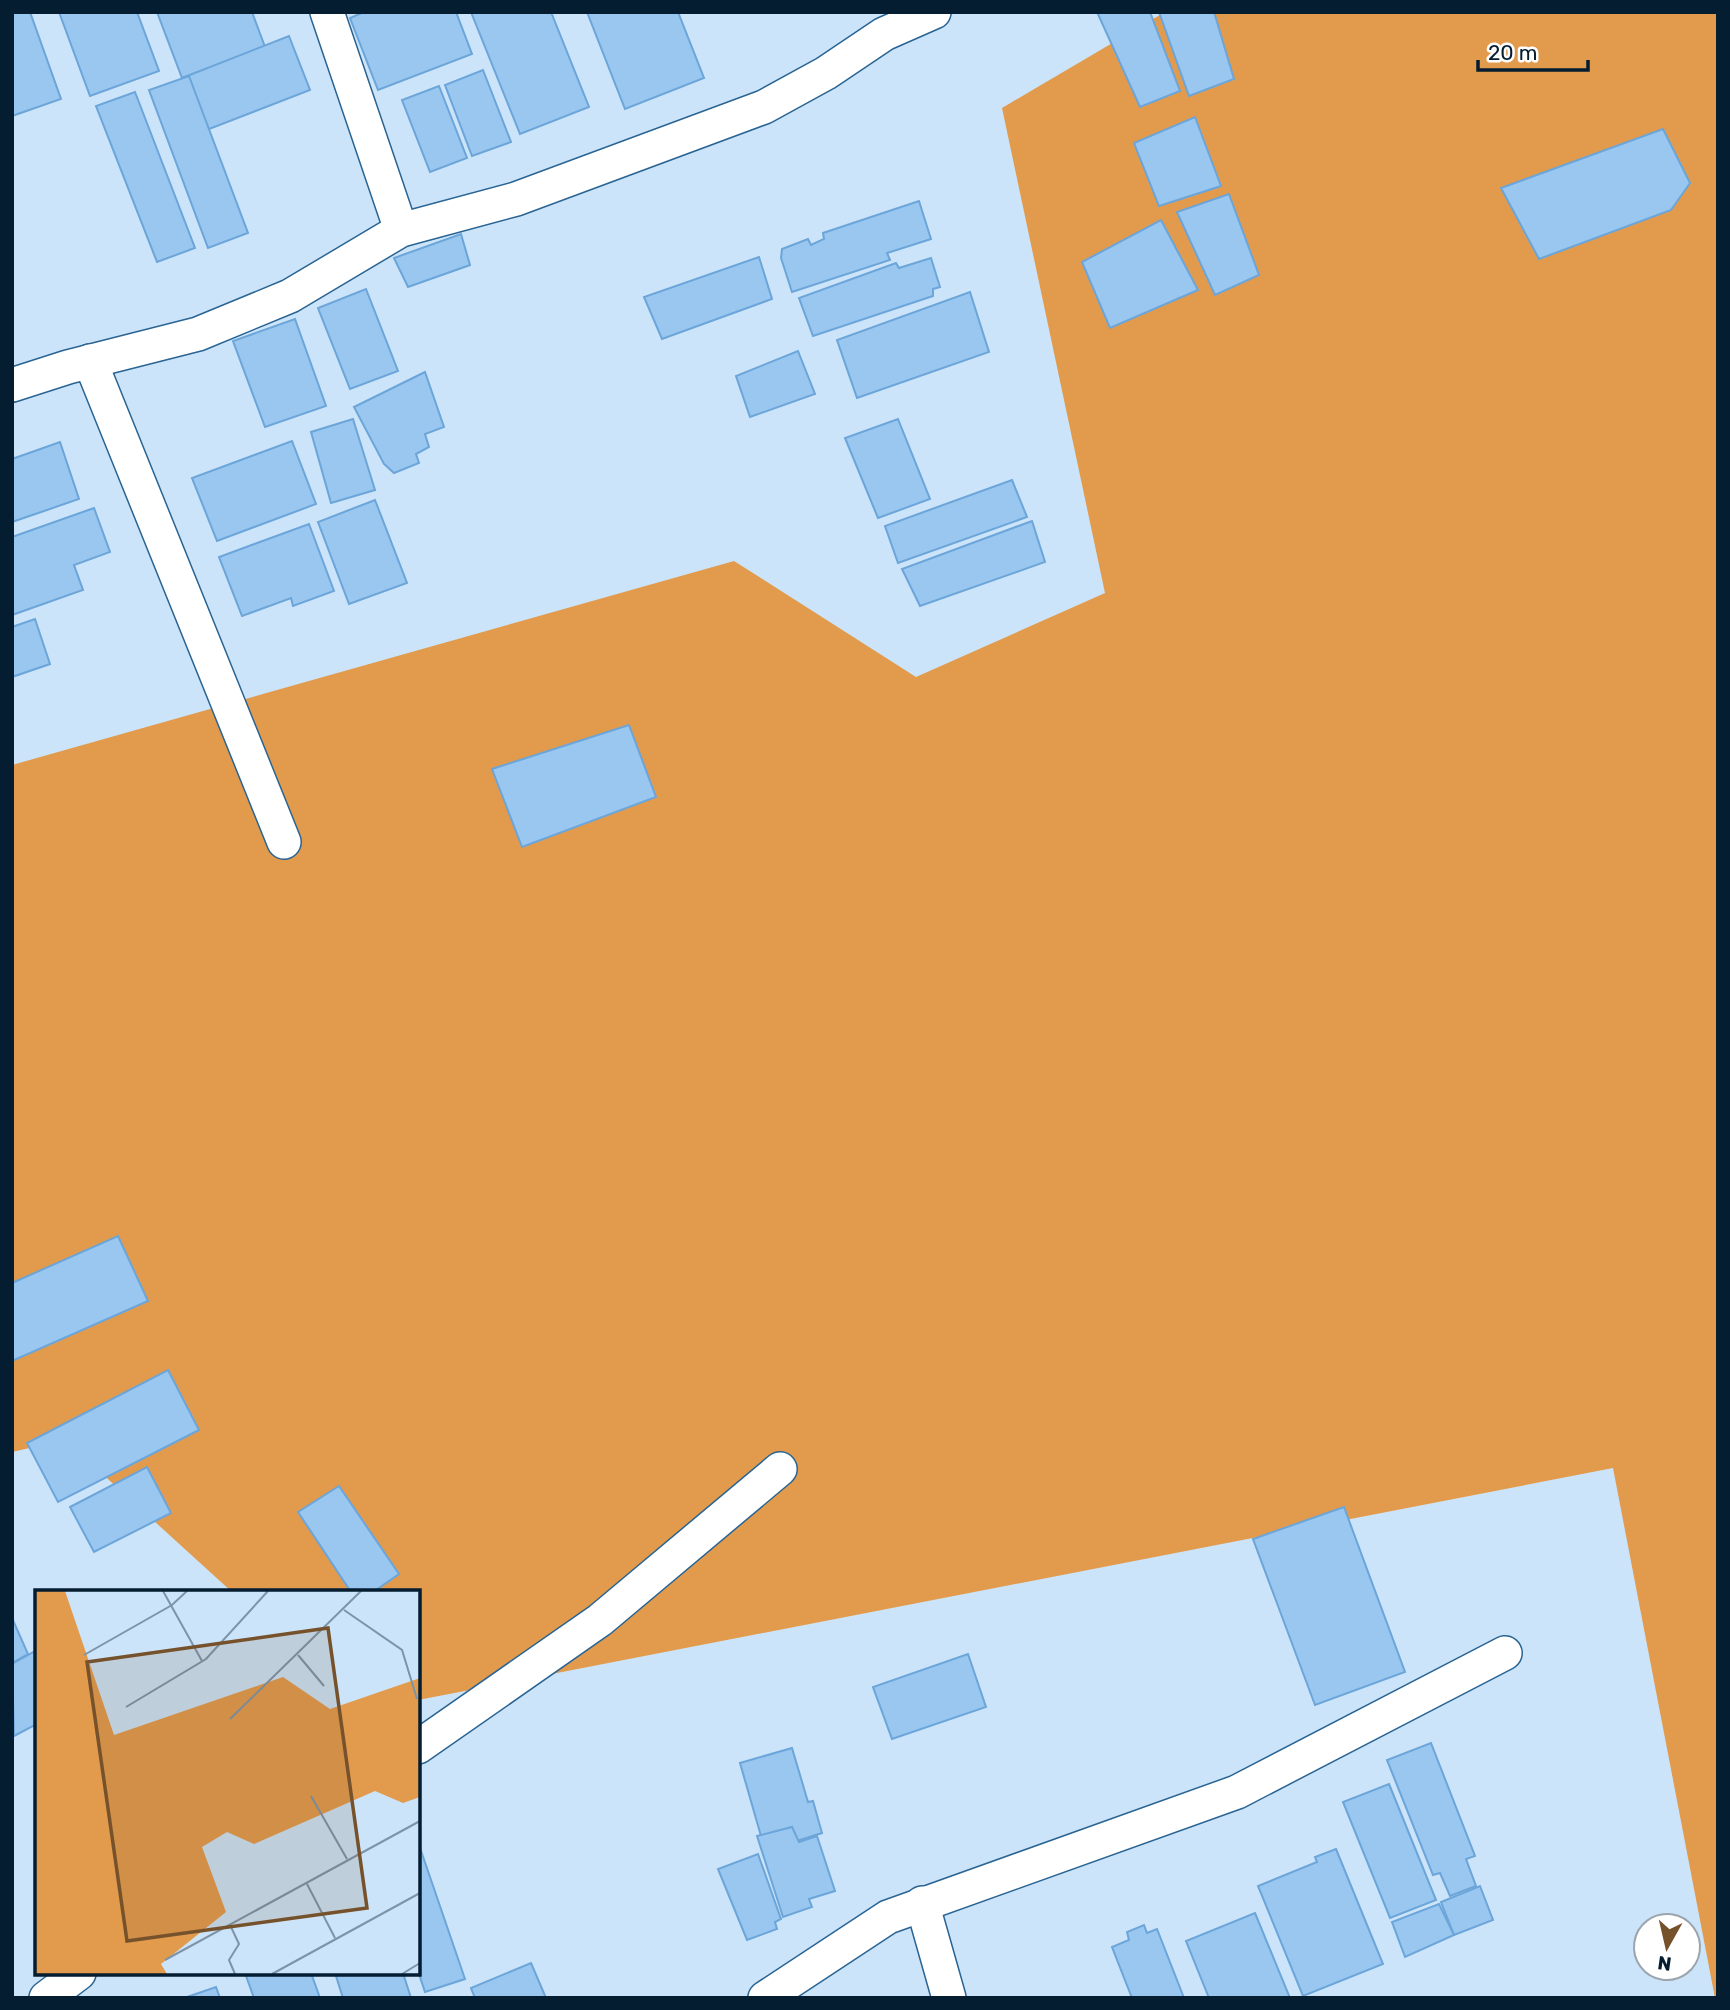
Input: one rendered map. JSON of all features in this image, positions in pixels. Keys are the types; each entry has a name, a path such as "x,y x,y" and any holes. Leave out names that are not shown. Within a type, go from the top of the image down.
{"street":[{"path":"327,12 401,230"},
{"path":"12,385 198,334 290,296 401,230 516,199 764,107 826,73 884,34 934,12"},
{"path":"90,362 284,842"},
{"path":"420,1745 600,1620 780,1469"},
{"path":"765,1998 888,1917 1237,1792 1505,1653"},
{"path":"922,1903 949,1998"},
{"path":"46,1998 76,1975"}],"shaded area":[{"path":"1165,12 1718,12 1718,1998 1715,1998 1702,1930 1702,1912 1698,1912 1613,1468 420,1700 420,1590 230,1590 65,1440 12,1452 12,765 734,561 916,677 1105,593 1002,108"}],"building":[{"path":"12,12 30,12 61,99 12,116"},
{"path":"59,12 137,12 159,71 90,96"},
{"path":"157,12 252,12 265,47 182,78"},
{"path":"364,12 456,12 472,54 378,90 350,18"},
{"path":"471,12 551,12 589,107 520,134"},
{"path":"587,12 678,12 704,78 625,109"},
{"path":"1097,12 1150,12 1180,91 1140,107"},
{"path":"1159,12 1214,12 1234,79 1189,96"},
{"path":"289,36 310,90 204,131 182,78"},
{"path":"483,70 511,142 472,156 445,85"},
{"path":"189,76 248,233 208,248 149,90"},
{"path":"439,86 467,158 430,172 402,100"},
{"path":"135,92 195,248 157,262 96,106"},
{"path":"1195,117 1221,186 1159,206 1134,143"},
{"path":"1663,129 1690,183 1671,210 1539,259 1501,188"},
{"path":"1229,194 1259,275 1215,295 1177,212"},
{"path":"919,201 931,239 887,253 890,260 792,292 781,258 782,249 808,239 811,245 824,239 823,233"},
{"path":"1161,220 1198,290 1110,328 1082,262"},
{"path":"461,234 470,265 408,287 394,258"},
{"path":"759,257 772,299 662,339 644,297"},
{"path":"931,258 940,287 933,289 933,296 813,336 799,298 896,263 899,268"},
{"path":"366,289 398,371 350,389 318,308"},
{"path":"970,292 989,352 857,398 837,340"},
{"path":"295,319 326,406 265,427 233,341"},
{"path":"798,351 815,394 750,417 736,376"},
{"path":"425,372 444,427 425,434 429,447 416,454 419,463 394,473 384,464 354,407"},
{"path":"353,419 375,490 331,503 311,432"},
{"path":"898,419 930,499 878,518 845,438"},
{"path":"292,441 316,504 217,541 192,478"},
{"path":"60,442 79,499 12,522 12,459"},
{"path":"1012,480 1027,517 898,563 885,526"},
{"path":"375,500 407,583 349,604 318,522"},
{"path":"94,508 110,552 74,565 83,590 12,615 12,537"},
{"path":"1032,521 1045,562 920,606 902,569"},
{"path":"309,524 334,591 293,606 291,598 242,616 219,557"},
{"path":"35,619 50,664 12,677 12,627"},
{"path":"629,725 656,797 522,847 492,769"},
{"path":"118,1236 148,1301 12,1361 12,1283"},
{"path":"168,1370 199,1430 58,1502 27,1443"},
{"path":"147,1467 171,1513 94,1552 70,1507"},
{"path":"339,1486 399,1574 376,1590 350,1590 298,1512"},
{"path":"1344,1507 1405,1672 1315,1705 1253,1539"},
{"path":"12,1618 28,1654 12,1663"},
{"path":"35,1651 35,1725 14,1736 12,1664"},
{"path":"968,1654 986,1707 892,1739 873,1687"},
{"path":"1431,1743 1475,1856 1466,1859 1476,1886 1450,1896 1440,1873 1433,1875 1387,1760"},
{"path":"792,1748 808,1802 813,1801 822,1833 797,1841 792,1827 761,1836 740,1763"},
{"path":"1389,1784 1436,1900 1390,1918 1343,1802"},
{"path":"792,1827 799,1842 817,1836 835,1891 809,1899 812,1907 783,1917 757,1836"},
{"path":"420,1848 465,1979 425,1992 419,1975"},
{"path":"1336,1849 1383,1964 1303,1996 1258,1886 1317,1862 1315,1857"},
{"path":"758,1854 781,1919 775,1922 777,1929 747,1940 718,1869"},
{"path":"1480,1886 1493,1920 1454,1935 1441,1902"},
{"path":"1439,1904 1454,1935 1405,1957 1392,1922"},
{"path":"1255,1913 1290,1998 1209,1998 1186,1941"},
{"path":"1144,1925 1147,1933 1157,1929 1184,1998 1132,1998 1112,1947 1129,1940 1127,1932"},
{"path":"531,1963 546,1998 475,1998 471,1988"},
{"path":"246,1975 312,1975 320,1998 254,1998"},
{"path":"336,1975 404,1975 411,1998 343,1998"},
{"path":"216,1987 220,1998 184,1998"}]}
